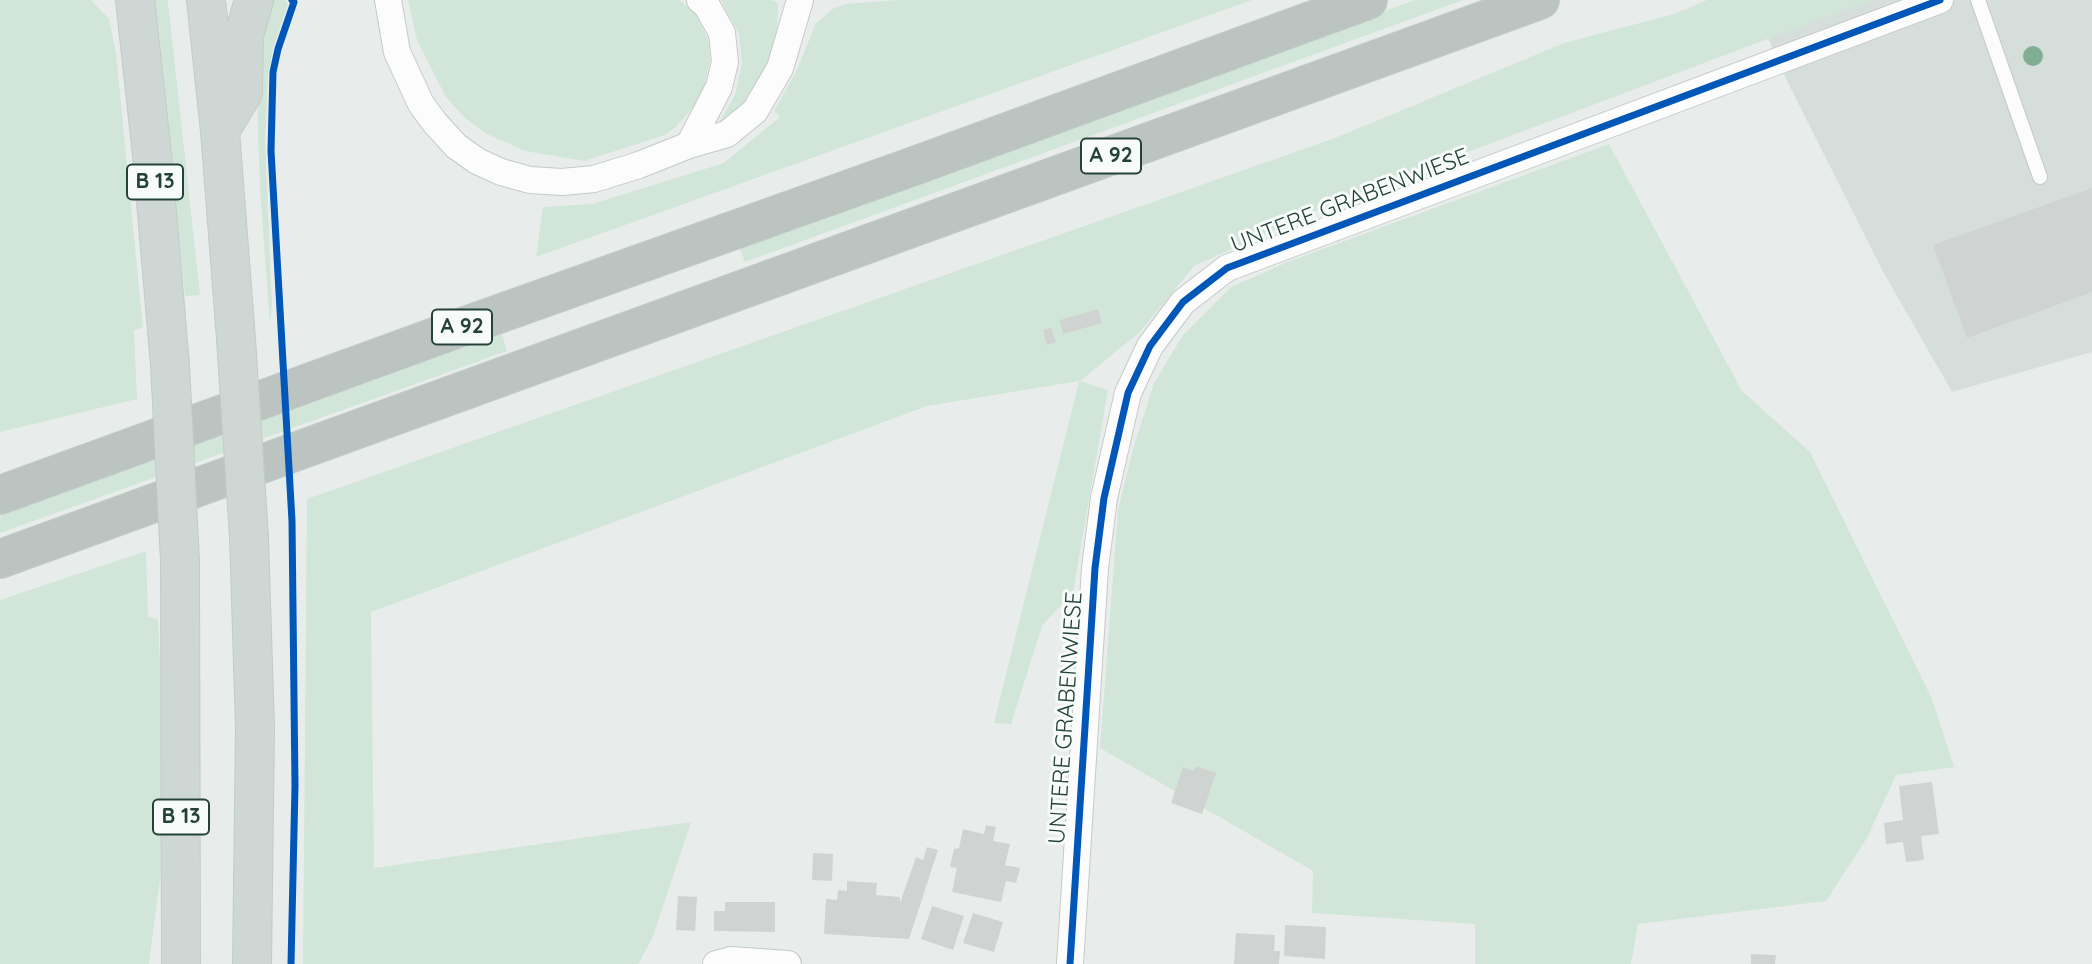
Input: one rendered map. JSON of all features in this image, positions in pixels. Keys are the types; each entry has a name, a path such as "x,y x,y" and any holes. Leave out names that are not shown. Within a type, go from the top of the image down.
{"highway":[{"name":"A 92","path":"4,492 901,171 1368,0"},
{"name":"A 92","path":"0,559 1540,0"}],"main road":[{"name":"B 13","path":"135,0 152,155 170,365 180,561 181,964"},
{"path":"206,0 220,131 249,537 255,728 252,964"},
{"path":"220,131 243,92 244,35 254,0"}],"street":[{"path":"388,0 397,51 421,104 456,146 477,161 501,172 530,180 562,182 605,176 727,134 755,111 780,68 800,0"},
{"path":"689,145 719,87 725,62 722,33 707,6 700,0"},
{"name":"UNTERE GRABENWIESE","path":"1070,964 1095,568 1104,498 1128,393 1150,346 1184,302 1227,268 1940,0"},
{"path":"716,964 731,960 788,964"}],"lane":[{"path":"1978,0 2039,177"}],"shaded area":[{"path":"1869,0 2092,0 2092,352 1952,392 1881,268 1768,38"}],"green space":[{"path":"0,0 91,0 109,19 116,53 143,328 134,330 137,399 0,432"},
{"path":"153,0 168,2 200,295 185,296"},
{"path":"270,0 285,0 288,4 273,48 268,75 265,142 272,304 270,326 260,187 256,76 261,29"},
{"path":"408,0 679,0 695,13 708,39 710,59 705,83 695,105 676,127 665,135 584,161 525,151 485,133 464,117 446,97 417,40"},
{"path":"721,0 772,0 778,3 777,33 759,83 743,104 717,126 735,95 742,63 739,34"},
{"path":"897,0 1252,0 536,257 543,207 592,204 724,163 780,117 774,111 797,70 816,23 834,8 846,4"},
{"path":"1415,0 1463,0 745,262 739,246"},
{"path":"1707,0 1871,0 1346,198 1194,266 1140,332 1080,381 1108,390 1073,592 1042,626 1011,724 994,723 1079,381 927,406 371,612 374,868 691,822 652,939 638,964 303,964 307,499 1335,138 1564,43 1674,14"},
{"path":"1609,144 1742,391 1810,452 1932,699 1954,767 1896,775 1867,838 1826,901 1638,924 1631,964 1475,964 1475,924 1312,913 1313,871 1100,748 1118,510 1133,449 1154,383 1183,335 1231,287 1290,261"},
{"path":"502,334 507,351 0,533 0,516"},
{"path":"146,551 148,617 158,619 167,825 149,964 0,964 0,600"}],"building":[{"path":"2092,188 2092,292 1967,338 1933,245"},
{"path":"1098,309 1102,323 1063,334 1060,320"},
{"path":"1051,328 1056,342 1047,345 1043,330"},
{"path":"1196,766 1216,773 1202,814 1171,803 1183,767 1194,771"},
{"path":"1932,782 1939,834 1921,836 1924,860 1906,862 1903,842 1886,844 1884,823 1903,820 1899,786"},
{"path":"986,825 996,827 993,841 1010,844 1005,865 1020,868 1016,883 1006,881 1001,902 952,892 957,868 950,867 954,849 959,848 963,829 984,834"},
{"path":"927,847 938,850 909,939 824,934 826,899 837,900 838,890 847,891 847,881 877,883 876,895 900,897 900,903 916,857 923,860"},
{"path":"813,853 833,854 832,881 812,880"},
{"path":"678,896 697,897 695,931 676,930"},
{"path":"725,902 775,902 775,932 714,931 714,911 725,911"},
{"path":"932,906 964,916 953,950 921,939"},
{"path":"973,913 1003,922 994,952 963,943"},
{"path":"1285,925 1326,927 1325,959 1284,956"},
{"path":"1236,933 1275,935 1274,951 1280,951 1279,964 1234,964"},
{"path":"1751,954 1776,955 1775,964 1751,964"}],"cycle path":[{"path":"291,964 295,786 292,521 271,151 273,72 294,2 292,0"},
{"path":"1070,964 1095,568 1104,498 1128,393 1150,346 1183,302 1227,268 1940,0"}]}
